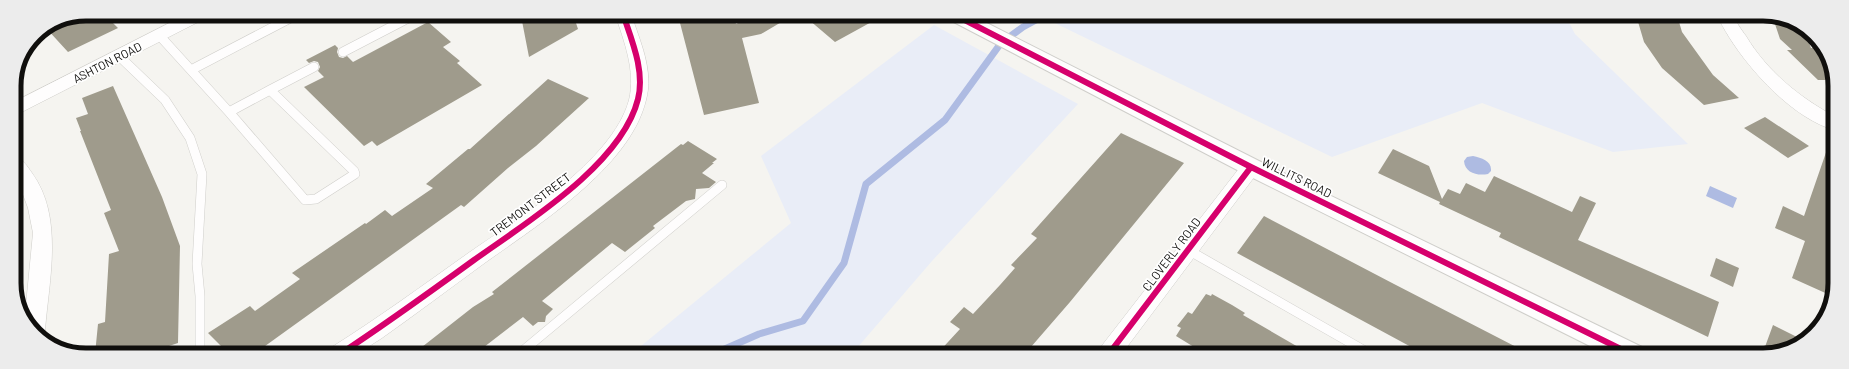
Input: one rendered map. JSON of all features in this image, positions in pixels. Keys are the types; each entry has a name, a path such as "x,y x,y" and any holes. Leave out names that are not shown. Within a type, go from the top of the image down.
{"street":[{"name":"ASHTON ROAD","path":"21,106 159,35 175,21"},
{"name":"TREMONT STREET","path":"349,348 370,335 540,212 600,162 622,134 635,111 639,94 639,64 625,21"},
{"name":"WILLITS ROAD","path":"966,21 1251,167 1619,348"},
{"path":"1729,21 1743,48 1772,82 1814,114 1828,121"},
{"name":"CLOVERLY ROAD","path":"1114,348 1251,167"},
{"path":"21,172 28,182 38,208 43,233 35,322"}],"lane":[{"path":"191,70 285,21"},
{"path":"343,52 403,21"},
{"path":"159,35 229,112 305,200 316,199 352,177 355,174 354,171 270,90"},
{"path":"119,56 165,100 190,138 202,174 198,264 200,296 200,348"},
{"path":"229,112 314,67"},
{"path":"526,348 722,185"},
{"path":"1188,250 1360,348"}],"shaded area":[{"path":"1050,21 1568,21 1575,34 1688,144 1613,152 1482,103 1332,157"},
{"path":"934,25 1078,104 932,261 857,348 639,348 791,223 761,156"}],"water":[{"path":"1473,156 1488,162 1491,171 1488,174 1476,174 1469,171 1464,161 1467,157"},
{"path":"1710,186 1737,198 1733,208 1706,196"}],"building":[{"path":"86,21 111,21 118,28 68,52 50,32 61,26 74,22"},
{"path":"522,21 575,21 578,29 529,57"},
{"path":"683,21 735,21 736,24 743,21 783,21 761,34 742,38 759,103 704,115 680,23 683,23"},
{"path":"810,21 873,21 835,42"},
{"path":"1638,21 1679,21 1682,32 1713,75 1739,98 1704,105 1662,68 1644,42"},
{"path":"428,22 451,42 443,47 460,61 457,63 482,85 377,146 372,141 364,146 304,87 324,77 318,71 320,67 318,62 314,61 309,63 306,60 335,45 338,48 337,52 339,57 343,58 347,56 353,62"},
{"path":"1774,22 1792,28 1806,37 1811,48 1818,52 1823,61 1828,80 1818,80 1787,50 1792,50 1780,39"},
{"path":"548,79 589,98 536,146 508,168 464,207 461,205 262,348 223,348 208,333 250,306 255,311 300,279 292,273 385,210 392,216 433,188 426,184 468,149 470,149"},
{"path":"113,86 162,197 180,246 178,343 163,348 96,348 98,324 105,322 109,254 119,251 104,213 111,210 76,118 88,114 82,98"},
{"path":"1765,117 1809,146 1788,158 1744,128"},
{"path":"1121,133 1184,163 1070,302 1030,348 942,348 960,329 950,322 964,307 973,314 1000,285 1015,268 1011,265 1037,238 1031,234"},
{"path":"688,141 717,159 702,173 716,182 709,188 696,189 695,199 686,201 653,226 655,228 625,252 612,243 542,301 553,309 546,316 545,322 538,322 533,326 523,317 483,348 421,348 473,307 494,294 492,292 681,144 683,145"},
{"path":"1828,147 1828,283 1827,294 1792,278 1805,241 1775,228 1783,206 1804,216"},
{"path":"1393,149 1429,166 1442,199 1448,189 1460,194 1466,183 1485,192 1494,176 1572,212 1580,196 1596,203 1578,240 1719,302 1708,337 1499,237 1501,233 1378,173"},
{"path":"1264,216 1518,348 1413,348 1237,253"},
{"path":"1716,258 1739,268 1733,287 1710,276"},
{"path":"1206,294 1211,296 1212,294 1245,313 1243,315 1300,348 1196,348 1176,336 1181,328 1177,326 1188,312 1192,314"},
{"path":"1773,325 1798,337 1784,345 1765,348"}],"waterway":[{"path":"727,348 759,334 803,321 844,263 866,184 945,120 1001,43 1034,21"}],"cycle path":[{"path":"349,348 408,308 541,212 564,194 606,154 622,133 634,111 640,87 638,62 625,21"},
{"path":"967,21 1251,167 1619,348"},
{"path":"1113,348 1251,167"}]}
